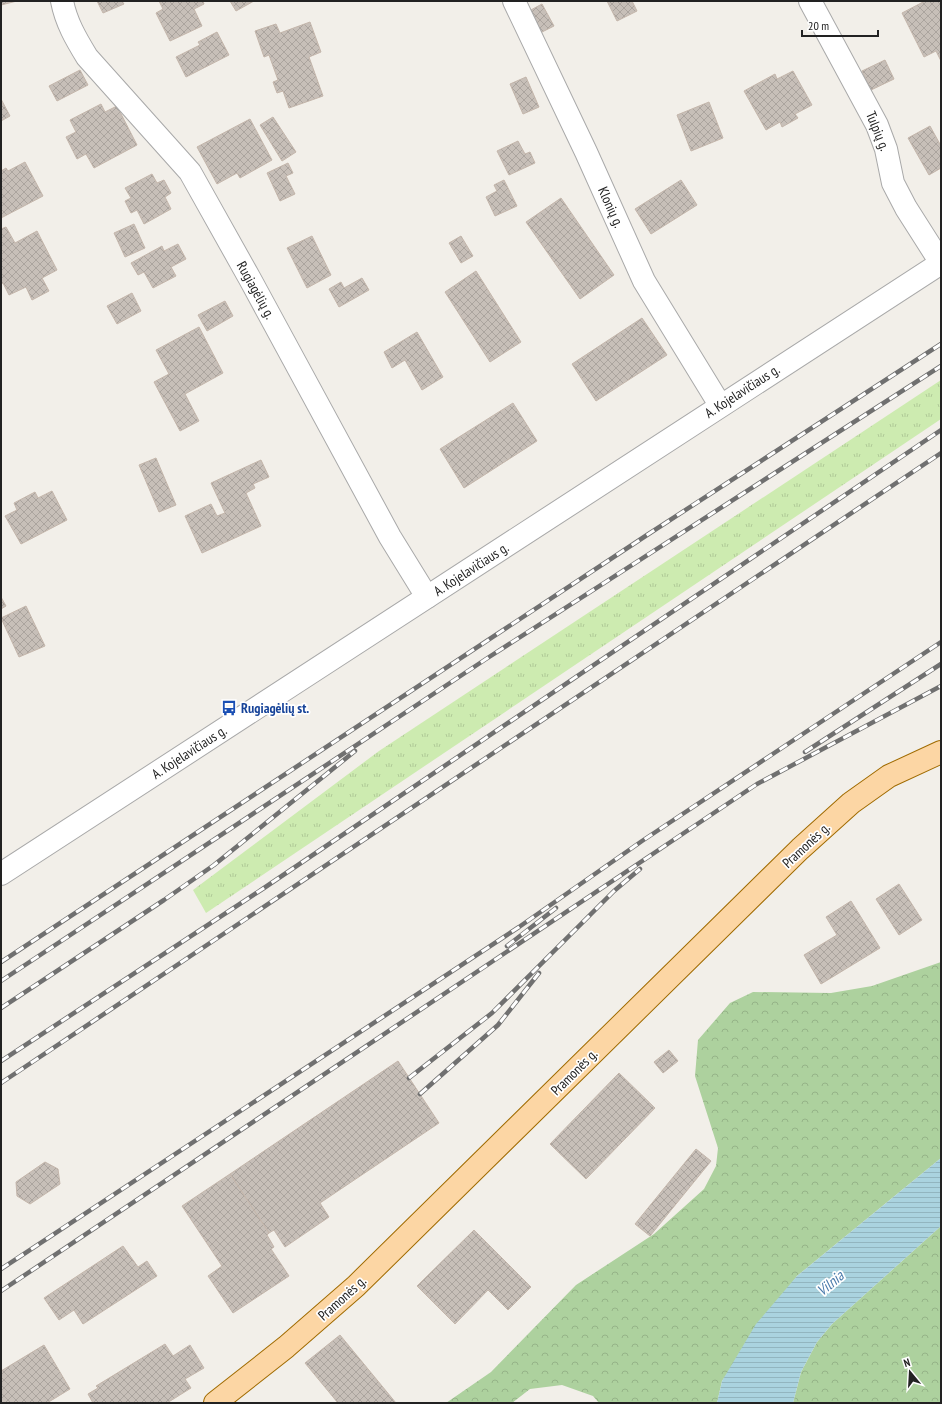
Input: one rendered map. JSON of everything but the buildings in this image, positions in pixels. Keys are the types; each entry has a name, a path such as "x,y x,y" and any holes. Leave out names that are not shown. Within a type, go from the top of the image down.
{"main road":[{"name":"Pramonės g.","path":"215,1403 286,1347 356,1286 800,849 851,802 889,776 941,752"}],"street":[{"name":"Rugiagėlių g.","path":"62,1 64,13 74,36 87,57 190,172 250,279 390,537 427,597"},
{"name":"Klonių g.","path":"514,1 580,138 644,281 720,405"},
{"name":"Tulpių g.","path":"810,1 878,124 894,182 906,208 941,263"},
{"name":"A. Kojelavičiaus g.","path":"1,874 720,405 941,263"}],"green space":[{"path":"941,380 941,419 206,913 193,890 379,751"},
{"path":"941,962 941,1158 797,1276 722,1381 717,1403 599,1403 593,1396 562,1385 530,1389 512,1403 446,1403 491,1372 576,1285 654,1234 704,1189 716,1166 718,1148 695,1076 698,1040 730,1003 753,992 831,993 872,986"},
{"path":"941,1226 941,1403 793,1403 801,1372 817,1342 832,1324"}],"water":[{"name":"Vilnia","path":"941,1158 941,1226 832,1324 817,1342 801,1372 793,1403 717,1403 722,1381 756,1324 797,1276"}],"railway":[{"path":"1,962 647,535 941,344"},
{"path":"1,981 486,659 941,366"},
{"path":"1,1061 264,888 941,430"},
{"path":"1,1083 941,453"},
{"path":"1,1269 519,927 642,841 941,642"},
{"path":"805,752 941,664"},
{"path":"1,1291 757,784 941,686"},
{"path":"1,1008 214,865 355,751"},
{"path":"409,1078 492,1013 614,891 640,869"},
{"path":"507,946 556,908"},
{"path":"420,1094 498,1025 539,973"}],"place":[{"name":"Rugiagėlių st.","path":"229,708"}]}
